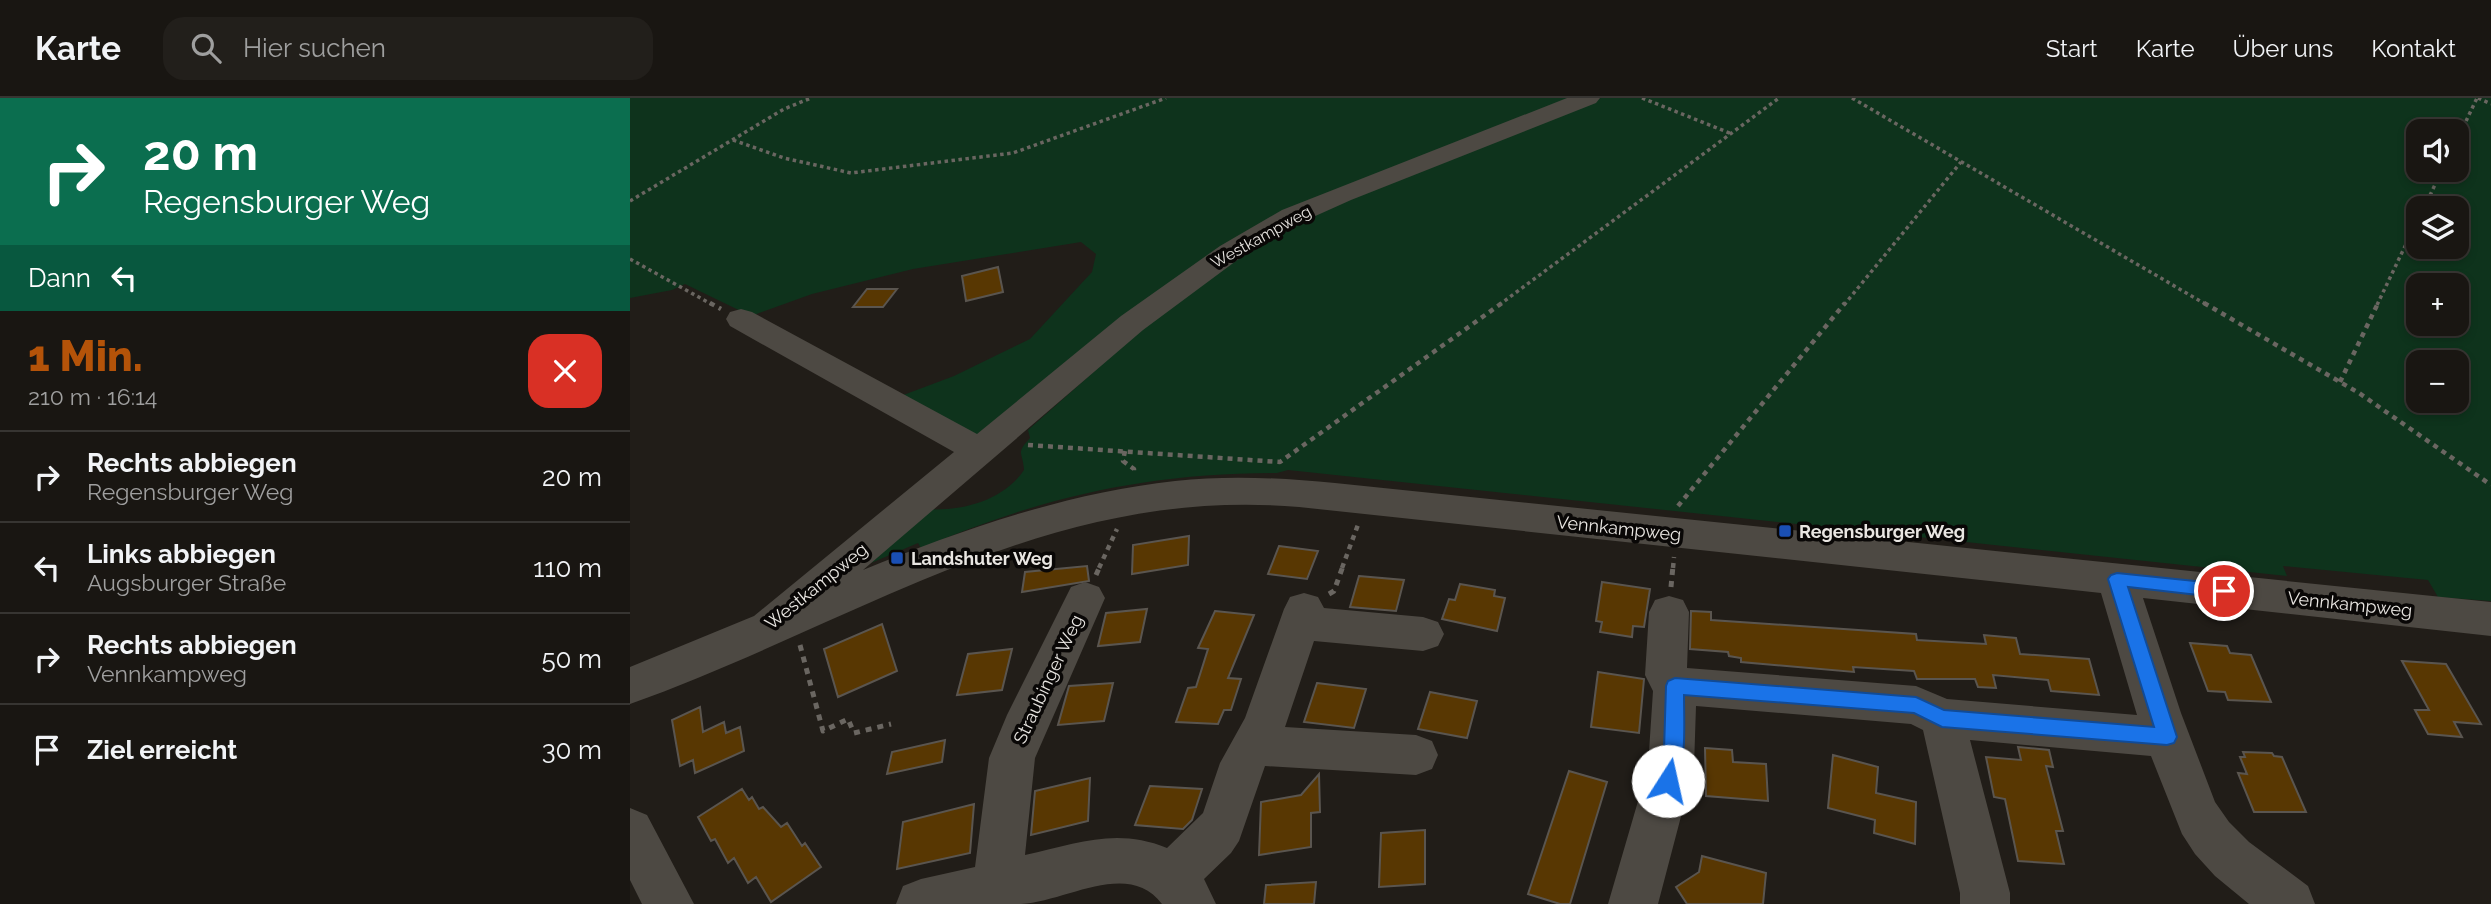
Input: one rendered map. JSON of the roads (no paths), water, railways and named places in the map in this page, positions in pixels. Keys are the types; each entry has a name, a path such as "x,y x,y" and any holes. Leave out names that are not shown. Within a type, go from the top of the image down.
{"street":[{"name":"Westkampweg","path":"630,686 783,633 985,447 1132,323 1230,251 1292,216 1342,194 1588,98"},
{"path":"741,319 985,447"},
{"name":"Vennkampweg","path":"783,633 992,536 1054,517 1123,502 1238,491 1282,492 2491,619"},
{"path":"2117,579 2167,737 2191,803 2203,826 2225,853 2290,904"},
{"name":"Straubinger Weg","path":"997,885 1009,772 1016,745 1085,598"},
{"path":"1633,904 1671,767 1675,686 1666,675 1669,612"},
{"path":"921,904 1108,860 1147,862 1181,891 1222,825 1243,763 1264,725 1302,616 1423,634"},
{"path":"1675,686 1916,705 1942,718 2167,737"},
{"path":"1942,718 1985,893 1985,904"},
{"path":"1252,745 1416,755"},
{"path":"630,831 669,904"}],"place":[{"name":"Regensburger Weg","path":"1785,531"},
{"name":"Landshuter Weg","path":"897,558"}]}
